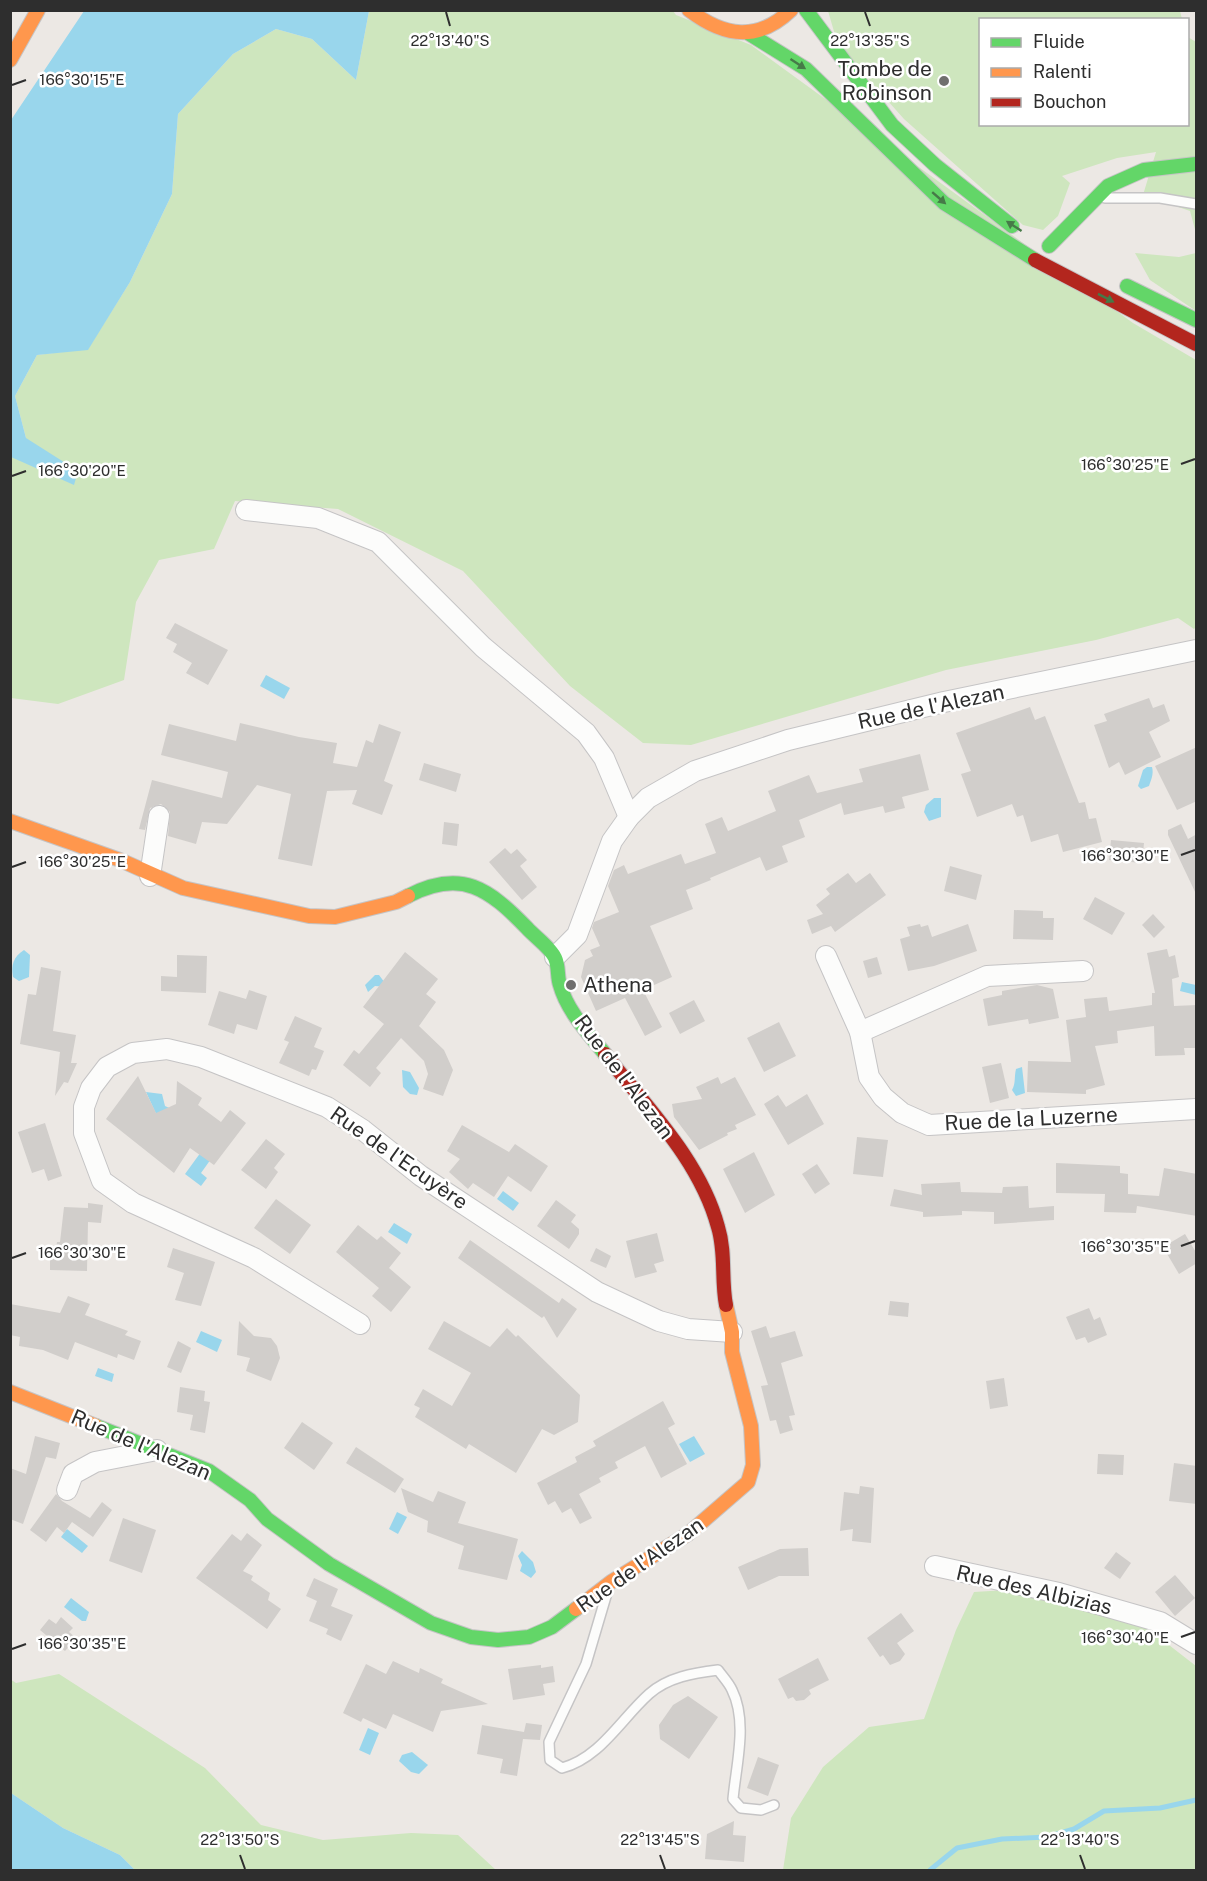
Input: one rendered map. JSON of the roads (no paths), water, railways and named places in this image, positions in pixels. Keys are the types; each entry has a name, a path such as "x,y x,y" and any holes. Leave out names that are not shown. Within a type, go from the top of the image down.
{"street":[{"path":"10,60 38,10"},
{"path":"689,10 704,24 725,32 748,33 769,28 791,10"},
{"path":"806,10 850,74 893,126 956,183 1028,235 1066,255"},
{"path":"748,33 806,69 943,203 1027,256 1197,344"},
{"path":"1049,246 1108,186 1144,170 1197,164"},
{"path":"1112,279 1197,320"},
{"path":"246,510 318,518 378,542 483,647 586,732 604,758 629,817"},
{"name":"Rue de l'Alezan","path":"10,1392 209,1471 250,1500 267,1519 329,1564 431,1623 471,1637 498,1640 529,1637 552,1627 611,1582 688,1534 714,1514 748,1482 753,1465 751,1426 732,1352 732,1332 725,1298 725,1266 719,1229 706,1189 685,1157 576,1017 560,987 555,957 577,935 612,841 629,817 648,798 695,771 788,740 944,702 1197,650"},
{"path":"150,876 159,816"},
{"path":"10,820 34,831 120,860 150,876 194,891 299,914 335,917 396,902 429,885 459,882 477,886 508,909 555,957"},
{"name":"Rue de la Luzerne","path":"826,956 860,1032 869,1077 883,1097 902,1113 929,1125 1197,1109"},
{"path":"860,1032 987,976 1083,971"},
{"name":"Rue de l'Ecuyère","path":"360,1324 254,1258 133,1203 102,1181 84,1133 84,1107 91,1088 106,1067 133,1053 167,1049 201,1057 327,1107 363,1130 421,1176 597,1292 659,1321 688,1329 732,1332"},
{"path":"67,1490 73,1474 95,1462 158,1450"},
{"name":"Rue des Albizias","path":"935,1566 1059,1593 1160,1622 1197,1644"}],"lane":[{"path":"1096,198 1160,198 1197,204"},
{"path":"611,1582 586,1664 549,1742 550,1760 562,1768 579,1763 650,1692 684,1675 718,1670 732,1690 739,1713 739,1746 734,1799 741,1808 761,1809 774,1804"}],"water":[{"path":"84,11 369,11 356,80 312,39 276,29 233,54 178,114 172,194 130,282 88,350 37,355 15,396 26,438 78,471 74,485 11,457 11,120"},
{"path":"266,675 290,688 284,699 260,686"},
{"path":"1152,767 1152,777 1149,786 1141,789 1138,786 1143,770"},
{"path":"934,798 941,798 941,817 929,821 924,812 926,805"},
{"path":"24,950 30,955 29,977 19,981 13,977 12,969 15,958"},
{"path":"375,975 379,975 388,987 375,986 368,992 365,985"},
{"path":"1182,982 1196,985 1196,995 1180,991"},
{"path":"1022,1067 1025,1093 1016,1096 1012,1090 1016,1069"},
{"path":"402,1070 410,1072 419,1088 417,1095 410,1094 403,1087"},
{"path":"146,1092 162,1094 165,1106 176,1111 158,1118"},
{"path":"201,1152 211,1159 201,1173 207,1178 201,1186 185,1174"},
{"path":"503,1191 519,1203 513,1211 497,1199"},
{"path":"394,1223 412,1234 407,1244 388,1232"},
{"path":"201,1331 222,1340 217,1352 196,1342"},
{"path":"98,1368 114,1374 112,1382 95,1376"},
{"path":"694,1436 705,1454 690,1462 679,1444"},
{"path":"397,1512 407,1517 398,1534 389,1529"},
{"path":"67,1529 88,1546 82,1553 61,1537"},
{"path":"522,1551 533,1562 536,1572 531,1578 520,1571 522,1565 518,1556"},
{"path":"71,1598 89,1612 86,1621 82,1621 64,1607"},
{"path":"368,1728 379,1733 370,1755 359,1750"},
{"path":"412,1752 428,1765 419,1774 411,1772 399,1761 402,1755"},
{"path":"11,1793 63,1828 120,1855 135,1870 11,1870"}],"waterway":[{"path":"930,1870 957,1848 1002,1839 1047,1837 1074,1829 1104,1811 1160,1808 1196,1800"}],"place":[{"name":"Tombe de Robinson","path":"944,81"},
{"name":"Athena","path":"571,985"}]}
